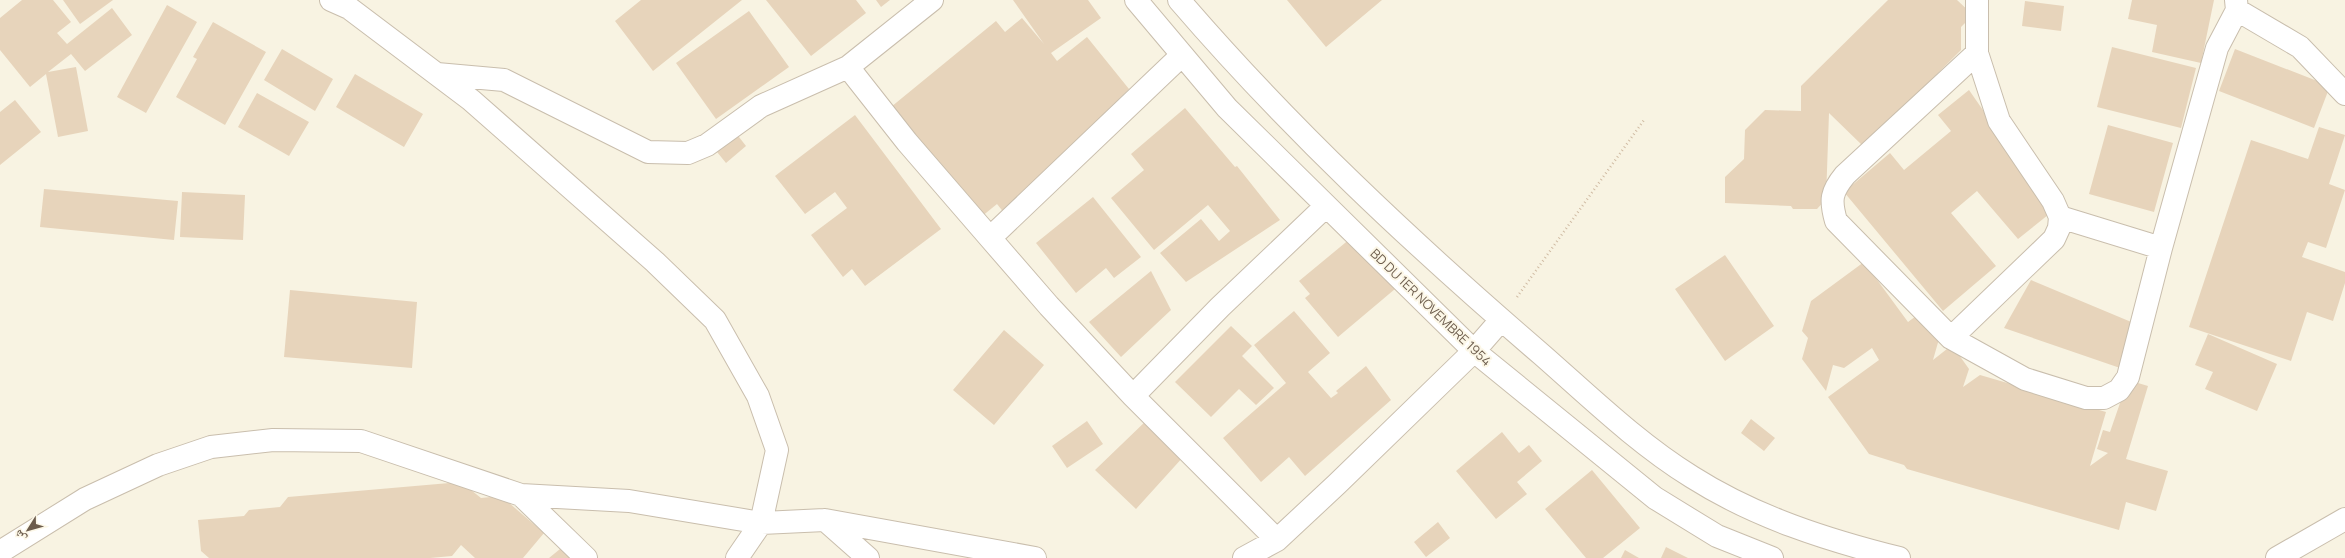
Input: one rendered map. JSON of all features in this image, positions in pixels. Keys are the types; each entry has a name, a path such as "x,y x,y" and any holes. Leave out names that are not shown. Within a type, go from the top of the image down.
{"street":[{"path":"331,0 349,8 471,100 655,262 715,320 758,396 777,450 761,523 737,558"},
{"path":"436,74 504,80 648,152 688,153 707,145 761,106 848,67 932,0"},
{"name":"BD DU 1ER NOVEMBRE 1954","path":"1136,0 1181,56 1227,108 1474,351 1655,498 1716,536 1772,558"},
{"path":"1179,0 1234,63 1308,140 1501,320 1613,416 1690,476 1765,516 1849,546 1899,558"},
{"path":"1951,338 2054,239 2059,228 2060,217 2053,201 1999,121 1977,53 1978,0"},
{"path":"1977,53 1845,175 1834,188 1832,206 1836,221 1951,338 2025,379 2086,398 2104,398 2119,390 2128,377 2161,248 2217,48 2237,5 2300,47 2345,94"},
{"path":"990,238 1181,56"},
{"path":"848,67 907,142 1049,306 1133,396 1277,540"},
{"path":"1133,396 1220,307 1326,206"},
{"path":"2060,217 2161,248"},
{"path":"1244,558 1277,540 1474,351 1501,320"},
{"path":"0,552 84,499 158,465 211,447 273,440 361,441 520,495 629,501 761,523 825,520 1035,558"},
{"path":"520,495 586,558"},
{"path":"2277,558 2345,519"},
{"path":"825,520 868,558"}],"path":[{"path":"1501,320 1644,120"}],"building":[{"path":"22,0 53,0 71,22 57,33 67,44 112,8 132,35 85,71 71,54 48,72 76,67 88,131 58,137 46,74 30,87 0,50 0,18"},
{"path":"63,0 113,0 80,24"},
{"path":"641,0 742,0 653,71 615,21"},
{"path":"766,0 856,0 866,13 811,56"},
{"path":"876,0 890,0 881,7"},
{"path":"1013,0 1088,0 1101,18 1051,53 1057,61 1087,37 1129,89 1005,214 997,204 981,217 891,107 996,21 1005,32 1022,18 1044,44"},
{"path":"1287,0 1382,0 1326,47"},
{"path":"1888,0 1957,0 1973,15 1961,27 1961,50 1864,147 1829,113 1826,199 1817,209 1793,209 1791,206 1725,203 1725,177 1744,159 1745,130 1765,110 1801,111 1801,86"},
{"path":"2132,0 2214,0 2201,63 2152,52 2157,25 2128,19"},
{"path":"2025,1 2064,6 2061,31 2022,26"},
{"path":"167,5 197,22 146,113 117,97"},
{"path":"749,11 789,67 716,119 676,63"},
{"path":"213,22 266,52 225,125 176,97 197,59 193,57"},
{"path":"2112,47 2196,68 2181,128 2097,107"},
{"path":"282,49 333,79 315,111 264,80"},
{"path":"2235,49 2330,86 2314,128 2219,91"},
{"path":"355,74 423,114 404,147 336,107"},
{"path":"1969,90 2053,211 2018,239 1977,191 1951,213 1996,266 1943,311 1844,192 1890,153 1904,170 1951,131 1938,115"},
{"path":"257,93 309,122 289,156 238,127"},
{"path":"15,100 41,132 0,165 0,112"},
{"path":"1185,108 1235,167 1237,166 1280,220 1186,282 1160,253 1201,219 1219,241 1230,231 1208,205 1154,250 1111,198 1144,170 1131,154"},
{"path":"855,115 941,229 865,286 852,269 843,277 811,235 847,208 835,192 805,214 775,176"},
{"path":"725,119 746,146 726,163 704,136"},
{"path":"2108,125 2173,143 2154,212 2089,194"},
{"path":"2319,127 2345,135 2329,184 2345,190 2326,248 2308,242 2302,257 2345,272 2345,283 2333,321 2307,312 2291,361 2189,327 2251,140 2308,159"},
{"path":"44,189 178,201 174,240 40,227"},
{"path":"182,192 245,195 243,240 180,237"},
{"path":"1093,197 1141,257 1114,278 1106,268 1076,293 1036,243"},
{"path":"1351,238 1395,289 1338,337 1305,298 1310,294 1299,281"},
{"path":"1725,255 1774,326 1725,361 1675,289"},
{"path":"1864,262 1908,322 1920,313 1939,339 1933,360 1952,345 1969,369 1963,387 1980,375 2106,412 2090,466 2108,453 2097,449 2103,430 2110,432 2128,380 2148,386 2126,459 2168,471 2156,511 2126,502 2119,530 1907,469 1904,465 1869,454 1828,397 1879,360 1872,348 1844,368 1833,365 1826,391 1802,359 1808,338 1802,331 1811,301"},
{"path":"1151,271 1171,310 1121,357 1089,322"},
{"path":"2031,280 2136,324 2123,369 2004,328"},
{"path":"290,290 417,302 412,368 284,357"},
{"path":"1294,311 1330,353 1308,372 1331,398 1338,393 1336,391 1366,366 1391,400 1305,476 1289,457 1261,482 1223,438 1286,383 1254,345"},
{"path":"1231,326 1252,346 1242,356 1274,388 1256,405 1239,389 1211,417 1175,382"},
{"path":"1004,330 1044,365 994,425 953,390"},
{"path":"2208,334 2277,364 2257,411 2205,389 2213,372 2195,365"},
{"path":"1149,418 1184,456 1136,509 1095,470"},
{"path":"1751,419 1775,438 1764,451 1741,433"},
{"path":"1087,421 1103,444 1067,468 1052,446"},
{"path":"1502,432 1519,453 1529,445 1542,461 1517,482 1527,494 1496,519 1456,471"},
{"path":"1592,470 1640,528 1603,558 1586,558 1545,509"},
{"path":"461,482 481,498 501,496 544,533 523,558 475,558 461,545 452,556 430,558 209,558 201,551 198,520 244,516 249,510 280,507 288,497"},
{"path":"1438,522 1450,538 1426,557 1414,542"},
{"path":"576,536 593,558 549,558"},
{"path":"1666,547 1688,558 1661,558"},
{"path":"1625,550 1639,558 1621,558"}]}
